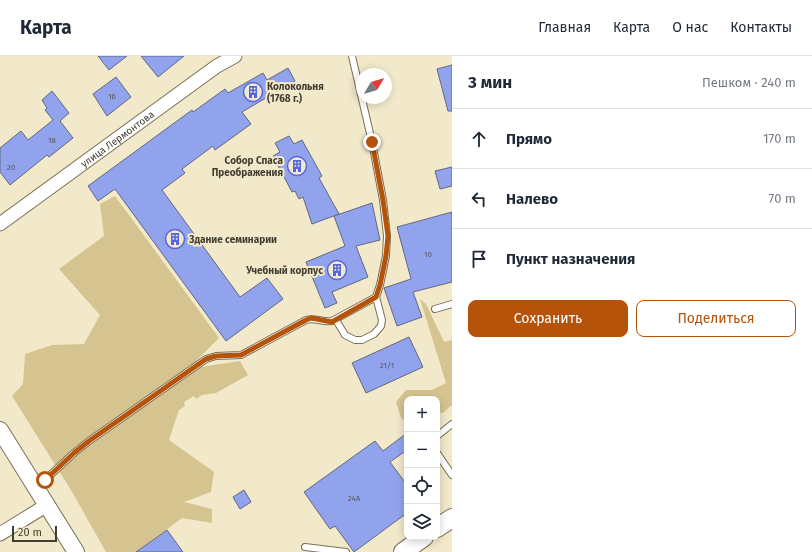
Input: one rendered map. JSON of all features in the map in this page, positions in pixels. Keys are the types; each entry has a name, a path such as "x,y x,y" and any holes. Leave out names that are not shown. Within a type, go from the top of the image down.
{"main road":[{"path":"440,526 452,518"},
{"path":"403,552 420,540"}],"street":[{"name":"улица Лермонтова","path":"0,224 199,78 236,56"},
{"path":"0,430 76,552"},
{"path":"0,534 47,505"}],"lane":[{"path":"336,320 344,334 355,340 367,338 381,326 382,320 376,297 386,256 388,236 372,142 352,56"},
{"path":"36,486 45,480 89,441 206,359 216,356 241,355 311,318 328,322 336,320 376,297"},
{"path":"435,309 452,304"},
{"path":"440,434 452,424"},
{"path":"440,457 452,475"},
{"path":"305,547 346,552"}],"shaded area":[{"path":"115,196 219,338 197,360 201,367 240,361 248,375 216,393 202,395 196,399 194,396 184,402 185,406 179,410 169,440 214,472 211,492 184,502 212,509 212,523 182,518 136,552 106,552 71,490 12,396 23,384 25,354 52,345 84,344 100,315 59,269 104,236 100,204"},
{"path":"420,299 426,304 444,342 452,340 452,405 443,413 440,412 440,396 404,396 404,420 401,418 396,402 406,390 432,390 446,383"}],"building":[{"path":"98,56 127,56 109,70"},
{"path":"141,56 184,56 158,77"},
{"path":"452,65 452,111 448,111 437,69"},
{"name":"Здание семинарии","path":"288,68 295,81 242,112 251,124 215,150 213,146 182,169 185,173 162,190 240,297 267,278 283,299 226,341 115,189 98,201 88,186 192,110 193,112 225,89 228,93 263,73 267,80"},
{"path":"116,77 131,97 107,116 93,94"},
{"path":"52,91 69,113 60,121 73,138 49,157 47,155 10,185 0,172 0,148 21,131 28,140 53,120 45,110 47,108 42,100"},
{"name":"Собор Спаса Преображения","path":"289,136 294,144 302,140 322,176 319,178 339,214 312,224 303,197 299,199 295,191 292,192 273,156 280,152 275,143"},
{"path":"452,167 452,186 440,189 435,171"},
{"name":"Учебный корпус","path":"372,203 380,240 356,246 368,277 332,292 337,303 325,308 306,262 345,246 334,216"},
{"path":"452,212 452,282 413,292 422,317 397,326 384,288 411,279 397,227"},
{"path":"409,337 423,367 366,393 352,363"},
{"path":"404,435 404,452 390,462 404,481 404,515 354,552 335,526 330,529 304,492 375,441 383,451"},
{"path":"244,490 251,502 240,509 233,497"},
{"path":"167,530 183,552 136,552"}],"place":[{"name":"Колокольня (1768 г.)","path":"253,92"},
{"name":"Собор Спаса Преображения","path":"297,166"},
{"name":"Здание семинарии","path":"175,239"},
{"name":"Учебный корпус","path":"337,270"}],"route":[{"path":"45,480 89,441 206,359 216,356 241,355 311,318 332,322 376,297 386,256 388,236 372,142"}]}
